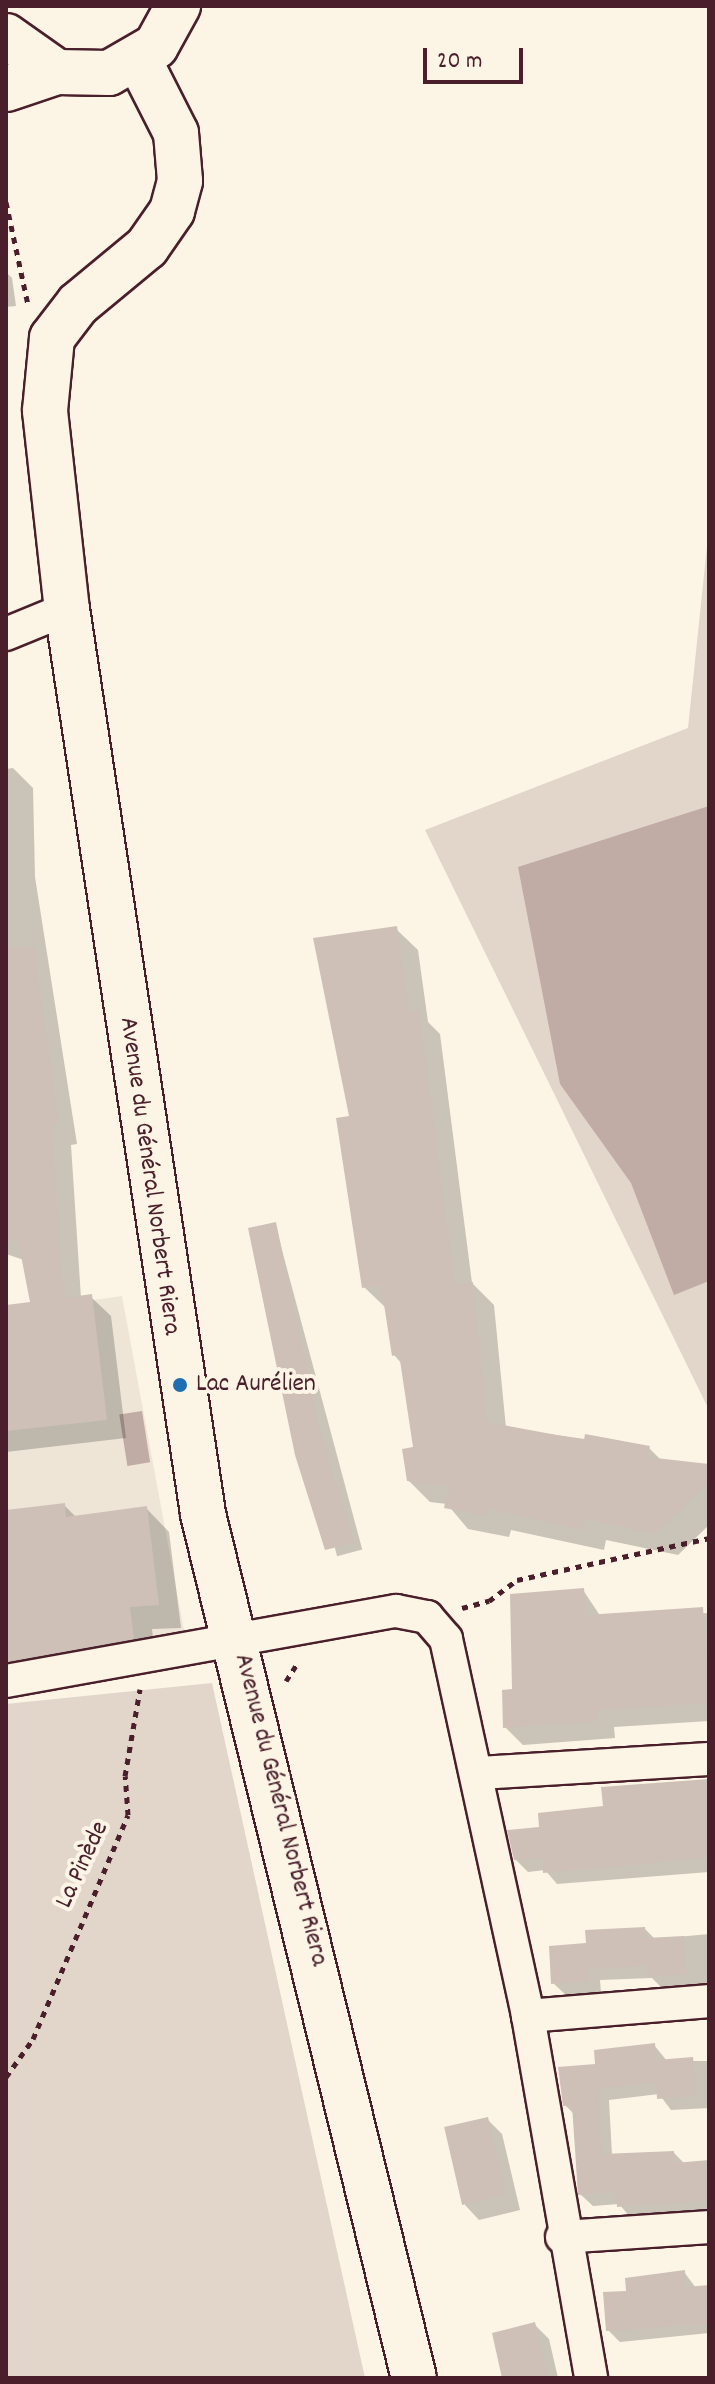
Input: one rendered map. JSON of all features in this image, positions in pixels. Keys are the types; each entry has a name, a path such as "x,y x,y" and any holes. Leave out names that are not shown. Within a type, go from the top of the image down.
{"main road":[{"path":"6,89 57,72 109,73 139,60 178,6"},
{"path":"6,36 57,72"},
{"path":"52,338 78,304 147,247 172,211 180,181 176,133 139,60"},
{"name":"Avenue du Général Norbert Riera","path":"52,338 45,411 67,609 180,1385 203,1514 239,1644 414,2378"}],"street":[{"path":"6,634 67,609"},
{"path":"6,1681 239,1644 396,1611 427,1617 446,1639 479,1773 528,2016 562,2237 591,2378"},
{"path":"479,1773 709,1759"},
{"path":"528,2016 709,2001"},
{"path":"562,2237 709,2227"}],"path":[{"path":"6,202 23,298 52,338"},
{"path":"427,1617 489,1601 517,1580 709,1538"},
{"name":"La Pinède","path":"6,2077 33,2039 128,1815 133,1707 153,1659"}],"shaded area":[{"path":"709,527 709,1410 425,830 688,728"},
{"path":"709,806 709,1281 674,1295 631,1183 560,1084 518,867"},
{"path":"122,1296 185,1636 6,1662 6,1312"},
{"path":"142,1411 150,1462 127,1466 119,1415"},
{"path":"212,1683 365,2378 6,2378 6,1704"}],"building":[{"path":"397,926 409,1012 419,1010 455,1285 473,1282 487,1422 584,1440 585,1434 650,1446 647,1457 709,1464 709,1482 656,1534 585,1519 583,1530 489,1509 488,1516 444,1508 448,1487 407,1481 402,1449 413,1447 399,1354 392,1356 381,1285 362,1288 336,1118 349,1116 313,938"},
{"path":"34,946 59,1125 52,1126 64,1298 92,1294 107,1420 6,1431 6,1305 30,1302 18,1240 6,1242 6,947"},
{"path":"276,1222 320,1430 354,1543 325,1550 295,1455 248,1228"},
{"path":"65,1503 66,1517 147,1506 159,1605 130,1607 134,1639 6,1662 6,1510"},
{"path":"584,1588 586,1615 703,1607 709,1703 597,1710 598,1721 503,1728 502,1690 512,1689 510,1594"},
{"path":"709,1779 709,1858 543,1873 542,1858 514,1860 507,1830 539,1827 538,1813 603,1806 601,1787"},
{"path":"645,1927 646,1938 684,1936 687,1974 649,1977 647,1966 589,1969 590,1981 551,1984 549,1946 586,1943 585,1930"},
{"path":"655,2043 656,2060 693,2057 697,2096 657,2099 656,2082 598,2089 602,2154 674,2151 675,2163 709,2160 709,2200 617,2207 616,2192 578,2195 572,2105 563,2106 558,2067 595,2064 594,2050"},
{"path":"488,2117 506,2195 462,2205 444,2127"},
{"path":"685,2270 686,2287 709,2285 709,2324 606,2331 603,2292 626,2291 625,2278"},
{"path":"535,2322 548,2378 502,2378 492,2333"}],"place":[{"name":"Lac Aurélien","path":"180,1385"}]}
